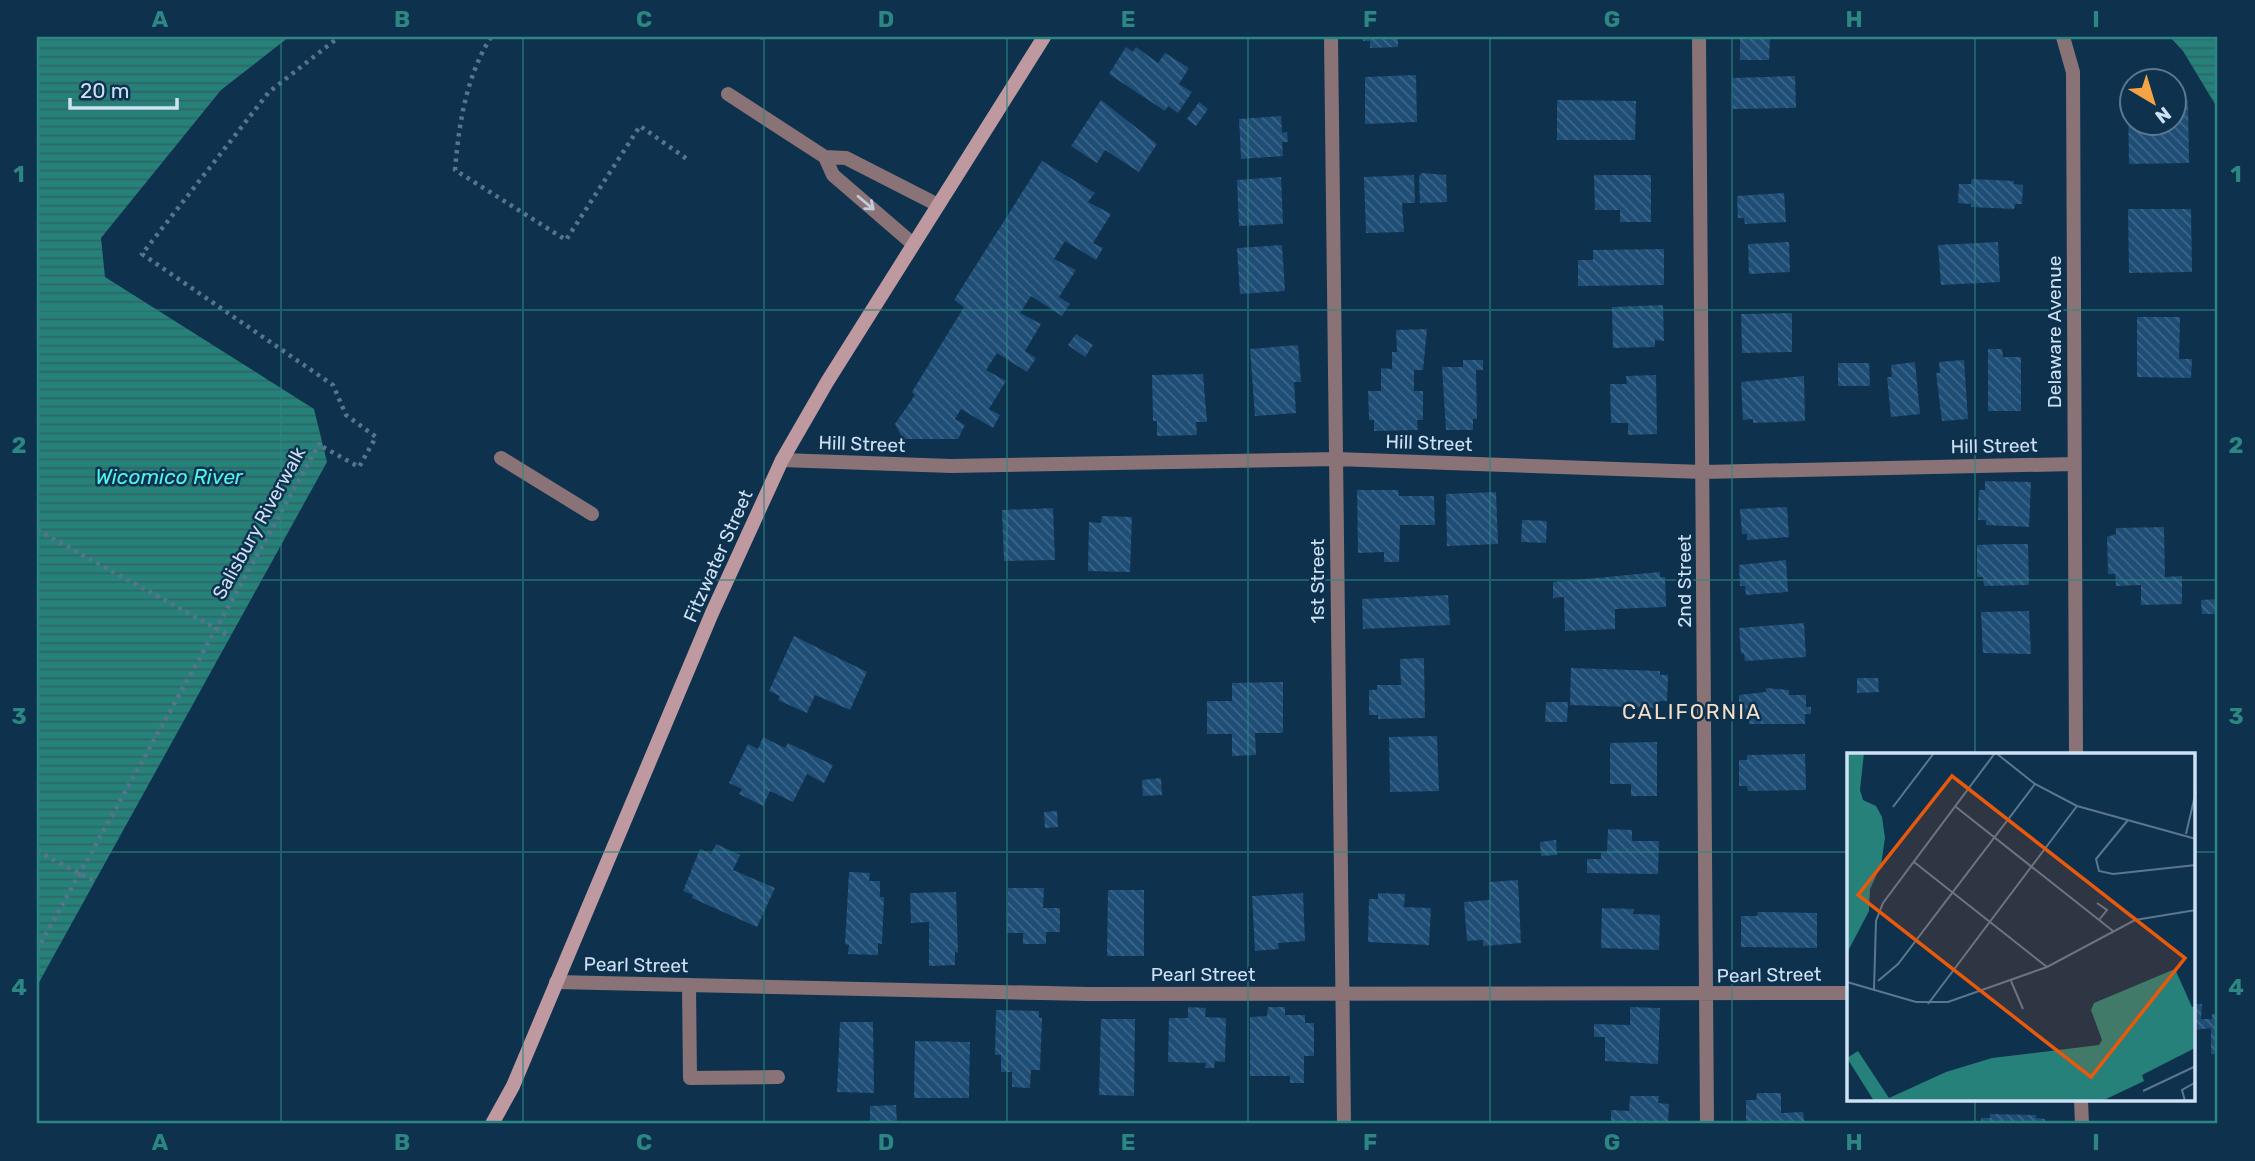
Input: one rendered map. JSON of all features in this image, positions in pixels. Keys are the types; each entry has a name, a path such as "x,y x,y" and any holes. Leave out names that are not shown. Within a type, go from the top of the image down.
{"street":[{"name":"Fitzwater Street","path":"492,1124 513,1086 712,613 782,460 827,382 1044,37"},
{"name":"1st Street","path":"1331,37 1340,994 1344,1124"},
{"name":"2nd Street","path":"1699,37 1707,1124"},
{"name":"Delaware Avenue","path":"2063,37 2073,72 2077,753"},
{"path":"728,94 825,157 846,158 938,205"},
{"path":"825,157 833,175 914,244"},
{"path":"501,458 592,514"},
{"name":"Hill Street","path":"782,460 951,466 1336,459 1703,471 2074,464"},
{"name":"Pearl Street","path":"556,982 1088,994 1847,993"},
{"path":"689,985 690,1078 778,1077"},
{"path":"2081,1102 2081,1124"}],"path":[{"name":"Salisbury Riverwalk","path":"37,950 319,444 359,467 376,437 346,415 333,385 142,254 268,92 339,37"},
{"path":"491,37 475,61 459,125 455,170 566,240 640,126 687,159"},
{"path":"37,530 230,636"},
{"path":"37,851 96,882"}],"water":[{"name":"Wicomico River","path":"37,37 289,37 221,90 101,238 105,277 314,409 327,462 37,986"},
{"path":"2170,37 2218,37 2218,109 2183,51"}],"building":[{"path":"1363,37 1398,37 1398,47 1370,48 1370,41 1363,41"},
{"path":"1740,37 1770,37 1769,60 1740,60"},
{"path":"1126,47 1133,52 1136,47 1158,63 1165,53 1189,68 1179,84 1192,92 1178,113 1168,106 1165,111 1109,74"},
{"path":"1416,75 1417,122 1365,124 1365,77"},
{"path":"1795,76 1796,108 1733,109 1732,78"},
{"path":"1101,100 1157,144 1139,172 1105,150 1097,163 1071,146"},
{"path":"1557,100 1636,101 1635,140 1557,140"},
{"path":"2188,100 2189,163 2129,164 2129,136 2188,136"},
{"path":"1199,102 1208,109 1196,126 1187,119"},
{"path":"1281,116 1282,133 1287,132 1288,142 1282,142 1283,156 1241,159 1239,119"},
{"path":"1042,161 1095,193 1088,202 1111,214 1093,243 1103,248 1096,260 1065,241 1054,259 1076,270 1059,297 1070,304 1062,316 1031,296 1020,313 1041,324 1025,351 1036,358 1027,372 997,353 986,370 1006,381 989,409 1000,415 993,428 961,409 955,419 965,425 958,439 903,439 895,424 915,395 912,392 964,307 954,300"},
{"path":"1422,173 1446,175 1447,202 1420,203 1419,176"},
{"path":"1414,175 1415,203 1402,203 1404,232 1366,233 1364,177"},
{"path":"1594,175 1651,175 1651,222 1620,222 1620,210 1595,210"},
{"path":"1281,177 1283,224 1239,226 1237,180"},
{"path":"1972,179 2014,181 2014,184 2023,185 2022,204 2015,204 2014,209 1971,207 1971,204 1958,203 1959,184 1971,184"},
{"path":"1784,193 1786,222 1745,224 1744,218 1738,218 1737,196"},
{"path":"2128,209 2191,209 2192,272 2129,273"},
{"path":"1789,242 1790,272 1749,274 1748,244"},
{"path":"1998,242 2000,282 1941,285 1938,245"},
{"path":"1282,245 1285,291 1240,294 1237,248"},
{"path":"1664,249 1664,285 1578,286 1578,260 1593,260 1593,250"},
{"path":"1663,305 1664,341 1655,340 1655,347 1613,348 1612,307"},
{"path":"1792,313 1792,352 1742,353 1741,314"},
{"path":"2137,317 2180,317 2179,359 2192,359 2191,378 2137,377"},
{"path":"1427,329 1423,370 1414,370 1414,391 1423,391 1423,420 1417,420 1418,430 1374,431 1374,420 1369,420 1368,391 1381,391 1381,368 1392,369 1392,352 1397,352 1396,330"},
{"path":"1076,334 1093,345 1085,357 1068,345"},
{"path":"1298,345 1301,382 1294,382 1296,413 1255,416 1250,349"},
{"path":"1988,349 2002,349 2003,357 2021,357 2021,411 1988,411"},
{"path":"1463,360 1483,360 1483,370 1476,370 1477,419 1473,419 1473,430 1446,430 1442,367 1463,367"},
{"path":"1964,360 1968,419 1942,421 1936,373 1940,373 1939,362"},
{"path":"1915,362 1920,414 1891,417 1887,377 1892,377 1891,365"},
{"path":"1838,363 1869,363 1870,386 1838,386"},
{"path":"1203,374 1207,422 1196,422 1197,435 1157,436 1157,421 1153,421 1152,375"},
{"path":"1656,375 1657,434 1628,435 1628,423 1611,423 1610,384 1627,384 1626,376"},
{"path":"1804,376 1805,421 1753,423 1753,419 1743,420 1741,382"},
{"path":"1985,481 2031,482 2029,527 1986,525 1986,520 1978,520 1979,490 1985,490"},
{"path":"1357,490 1398,490 1399,496 1434,496 1435,525 1400,525 1399,562 1384,562 1384,552 1358,553"},
{"path":"1496,492 1498,544 1447,546 1446,494"},
{"path":"1787,507 1789,537 1747,540 1747,534 1742,534 1740,509"},
{"path":"1053,508 1055,560 1004,561 1002,510"},
{"path":"1102,516 1132,517 1130,572 1088,571 1089,522 1101,523"},
{"path":"1522,520 1547,521 1546,543 1521,542"},
{"path":"2164,527 2165,577 2182,576 2182,604 2141,605 2141,585 2116,586 2115,574 2108,574 2107,537 2116,534 2116,528"},
{"path":"2028,544 2029,585 1984,586 1983,577 1977,577 1977,545"},
{"path":"1786,560 1788,592 1746,595 1745,586 1740,586 1739,565"},
{"path":"1660,572 1660,577 1665,577 1666,607 1615,609 1615,629 1565,631 1564,597 1553,598 1553,582"},
{"path":"1448,595 1450,625 1363,629 1362,599"},
{"path":"2218,599 2218,614 2202,614 2201,600"},
{"path":"2029,611 2031,654 1983,653 1981,612"},
{"path":"1804,623 1806,657 1745,661 1744,654 1741,653 1739,628"},
{"path":"794,636 867,672 850,710 815,695 807,713 778,700 780,696 769,691"},
{"path":"1424,658 1425,718 1378,719 1378,715 1369,715 1369,690 1377,690 1377,685 1401,685 1400,659"},
{"path":"1571,668 1660,671 1660,675 1668,675 1667,701 1660,701 1659,708 1570,705"},
{"path":"1857,678 1878,678 1879,692 1857,693"},
{"path":"1283,682 1283,733 1255,733 1256,755 1232,756 1232,734 1207,734 1207,701 1232,701 1232,683"},
{"path":"1766,688 1789,690 1789,695 1806,695 1806,707 1811,707 1811,714 1805,714 1805,724 1749,724 1749,719 1739,720 1739,695 1766,692"},
{"path":"1546,702 1568,702 1567,722 1545,722"},
{"path":"1437,736 1439,791 1390,792 1389,737"},
{"path":"763,737 785,748 788,743 833,765 824,783 807,774 793,802 770,791 763,806 739,794 742,789 729,783 748,744 758,749"},
{"path":"1657,742 1657,796 1631,796 1631,784 1610,784 1610,743"},
{"path":"1805,754 1806,790 1748,791 1747,786 1739,786 1739,760 1747,760 1747,755"},
{"path":"1161,778 1162,795 1143,796 1142,780"},
{"path":"1057,811 1058,827 1045,828 1044,812"},
{"path":"1608,829 1632,830 1632,841 1659,841 1658,874 1587,873 1587,859 1601,859 1601,852 1607,852"},
{"path":"1556,840 1557,855 1541,856 1540,842"},
{"path":"716,844 740,855 733,870 775,888 757,927 692,898 693,895 683,891 700,849 711,854"},
{"path":"849,872 870,873 869,881 880,881 880,897 884,897 882,944 878,943 878,955 848,954 849,945 845,944"},
{"path":"1518,880 1521,943 1483,946 1483,940 1467,941 1464,902 1490,900 1489,882"},
{"path":"1008,888 1044,888 1043,908 1060,908 1060,932 1046,932 1046,944 1023,944 1023,933 1007,933"},
{"path":"1108,890 1144,890 1144,956 1107,956"},
{"path":"956,892 958,953 955,952 955,965 929,966 929,922 911,923 910,893"},
{"path":"1303,893 1305,941 1278,943 1279,949 1255,951 1252,896"},
{"path":"1378,893 1405,894 1404,907 1431,908 1429,945 1368,942 1369,899 1378,899"},
{"path":"1602,908 1634,909 1633,914 1660,915 1659,950 1601,948"},
{"path":"1758,912 1817,913 1817,948 1741,947 1741,916 1757,916"},
{"path":"2196,1004 2202,1004 2201,1019 2212,1019 2212,1014 2218,1014 2218,1054 2211,1054 2211,1028 2196,1030"},
{"path":"1188,1007 1206,1008 1205,1017 1226,1018 1225,1062 1215,1061 1214,1068 1205,1068 1206,1063 1168,1062 1169,1018 1188,1018"},
{"path":"1268,1007 1285,1007 1285,1015 1305,1015 1305,1023 1314,1023 1314,1056 1304,1056 1304,1083 1290,1083 1290,1076 1250,1076 1250,1017 1267,1016"},
{"path":"1630,1007 1660,1008 1658,1064 1605,1061 1605,1037 1594,1037 1594,1024 1630,1025"},
{"path":"996,1010 1039,1011 1039,1018 1042,1018 1040,1070 1031,1070 1030,1088 1012,1087 1012,1072 1001,1072 1001,1055 995,1055"},
{"path":"1101,1019 1135,1019 1134,1096 1099,1095"},
{"path":"840,1022 873,1022 874,1093 837,1092"},
{"path":"915,1041 970,1042 969,1098 914,1098"},
{"path":"1757,1093 1781,1093 1781,1113 1803,1112 1805,1124 1746,1124 1746,1100 1756,1100"},
{"path":"1630,1096 1659,1096 1658,1103 1669,1104 1668,1124 1611,1124 1611,1110 1629,1111"},
{"path":"896,1105 897,1124 870,1124 870,1106"},
{"path":"1990,1114 2036,1115 2036,1118 2045,1119 2045,1124 1981,1124 1981,1118 1990,1118"}],"district":[{"name":"CALIFORNIA","path":"1692,711"}]}
